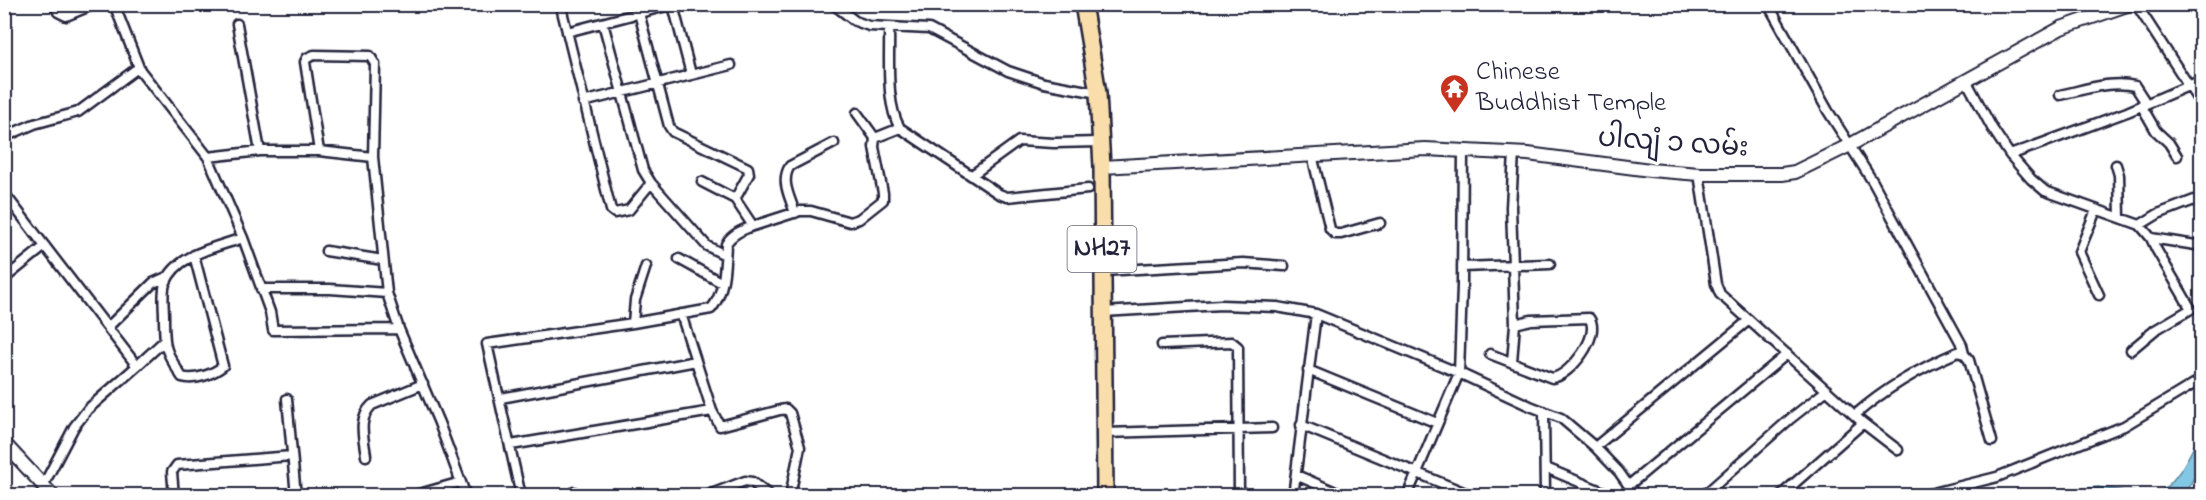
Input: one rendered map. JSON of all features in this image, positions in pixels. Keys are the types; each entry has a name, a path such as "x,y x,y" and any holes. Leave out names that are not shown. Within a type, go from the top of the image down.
{"highway":[{"name":"NH27","path":"1083,4 1098,93 1102,167 1106,495"}],"street":[{"path":"55,4 58,12 66,16 95,4"},
{"path":"114,4 140,70 207,157 243,238 273,330 399,329"},
{"path":"833,4 855,21 869,26 929,29 1008,71 1044,83 1098,93"},
{"path":"1768,4 1828,111 1915,256 1962,345 1964,354 1969,360 1992,441"},
{"name":"ပါလျံ ၁ လမ်း","path":"1102,167 1425,149 1514,153 1699,174 1795,172 1850,145 2061,28 2108,7 2130,4"},
{"path":"2136,4 2202,106"},
{"path":"567,32 674,5 691,74"},
{"path":"562,11 610,210 615,213 628,210 651,183"},
{"path":"639,13 669,126 673,132 748,168 749,174 735,199"},
{"path":"603,22 643,170 651,183 707,246 725,255"},
{"path":"237,24 260,151"},
{"path":"889,28 891,102 895,120 900,128 999,194 1007,197 1088,189"},
{"path":"319,152 305,62 307,58 314,55 370,56 375,64 373,157 387,293 399,329 466,495"},
{"path":"583,102 732,65"},
{"path":"4,137 34,124 78,112 135,69 140,70"},
{"path":"1966,80 1992,128 2010,155 2045,191 2140,225 2151,238 2191,309 2155,330 2131,350"},
{"path":"2010,155 2202,80"},
{"path":"2060,95 2100,86 2128,84 2135,86 2156,131 2169,143 2177,156"},
{"path":"522,495 487,344 711,309 722,283 726,244 738,232 795,213 811,211 850,222 859,219 883,200 883,193 874,147 875,138 857,113"},
{"path":"875,138 900,128"},
{"path":"972,175 1019,141 1100,142"},
{"path":"795,213 785,182 786,172 790,166 834,143"},
{"path":"1407,495 1459,373 1463,150"},
{"path":"207,157 260,151 319,152 373,157"},
{"path":"1512,362 1515,324 1511,207 1514,153"},
{"path":"1312,155 1330,229 1335,234 1380,223"},
{"path":"2116,165 2120,175 2120,217"},
{"path":"1699,174 1716,284 1720,294 1863,423 1898,450"},
{"path":"702,182 735,199 753,226"},
{"path":"4,193 137,366"},
{"path":"2140,225 2158,214 2202,197"},
{"path":"2096,210 2079,252 2099,295"},
{"path":"194,255 223,366 197,378 189,379 182,377 167,354 164,341 164,286 179,264 194,255 243,238"},
{"path":"2151,238 2202,246"},
{"path":"4,279 45,246"},
{"path":"326,251 383,260"},
{"path":"679,259 722,283"},
{"path":"1103,271 1243,262 1284,266"},
{"path":"1462,267 1550,264"},
{"path":"633,323 636,300 646,266"},
{"path":"108,327 153,283 169,276"},
{"path":"261,289 330,289 387,293"},
{"path":"1103,312 1221,305 1277,307 1316,314 1562,418 1595,447 1636,495"},
{"path":"681,314 712,411 720,426 780,410 786,409 790,413 800,447 790,495"},
{"path":"1293,495 1316,314"},
{"path":"1490,354 1552,378 1564,373 1592,337 1592,322 1589,318 1531,320 1515,324"},
{"path":"1595,447 1749,320"},
{"path":"49,491 74,427 88,409 164,341"},
{"path":"1162,345 1232,342 1238,347 1239,495"},
{"path":"1855,415 1899,381 1958,352 1964,354"},
{"path":"1629,485 1787,354"},
{"path":"501,398 696,362"},
{"path":"1308,370 1437,423"},
{"path":"1921,495 1997,477 2124,426 2202,379"},
{"path":"366,456 363,420 366,411 372,405 423,384"},
{"path":"1703,495 1827,390"},
{"path":"286,399 296,495"},
{"path":"511,445 712,411"},
{"path":"1544,411 1545,495"},
{"path":"1780,495 1863,423"},
{"path":"1301,425 1473,495"},
{"path":"1105,433 1272,428"},
{"path":"4,442 49,491"},
{"path":"174,495 172,472 177,465 292,456"},
{"path":"1546,468 1613,495"},
{"path":"1296,475 1345,495"},
{"path":"706,495 745,481 752,482 770,495"},
{"path":"419,494 461,482"},
{"path":"37,495 49,491"}],"water":[{"path":"2201,432 2201,467 2187,489 2182,495 2154,495 2170,484 2176,476"},
{"path":"2098,487 2152,495 2034,495"}],"place":[{"name":"Chinese Buddhist Temple","path":"1455,114"}]}
